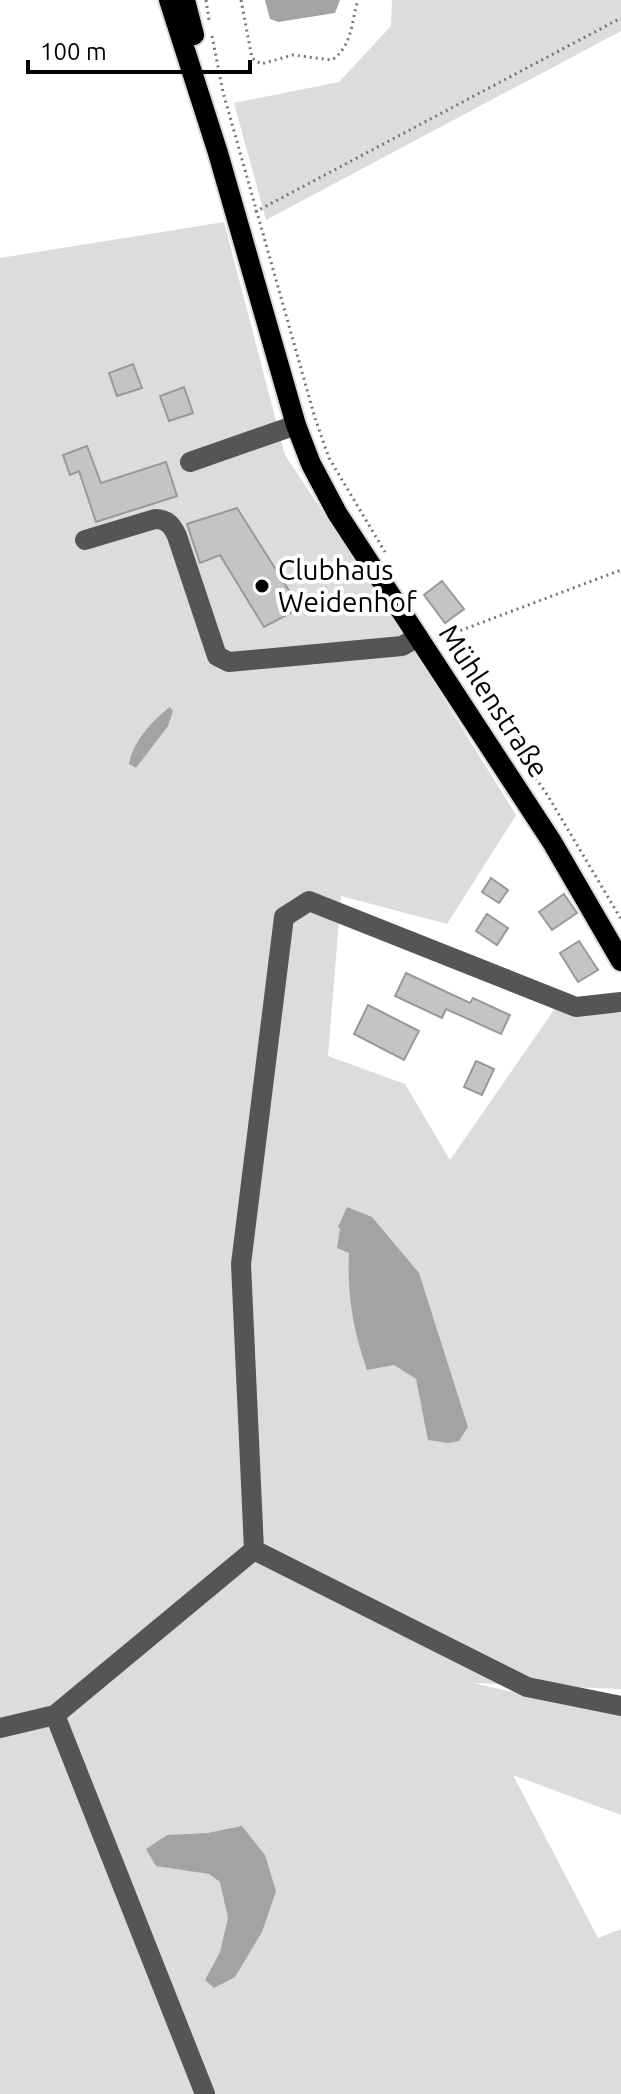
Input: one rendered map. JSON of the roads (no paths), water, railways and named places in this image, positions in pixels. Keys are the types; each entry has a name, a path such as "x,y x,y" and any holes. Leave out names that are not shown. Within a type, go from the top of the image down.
{"main road":[{"name":"Mühlenstraße","path":"169,0 218,153 246,216 296,425 311,464 337,513 428,637 621,961"},
{"name":"Mühlenstraße","path":"185,0 204,70 218,153"}],"lane":[{"path":"190,462 296,425"},
{"path":"85,540 155,519 169,523 177,536 217,656 223,660 234,663 402,646 428,637"},
{"path":"254,1550 241,1264 284,917 309,901 576,1007 621,1002"},
{"path":"254,1550 527,1687 621,1706"},
{"path":"0,1728 55,1715 254,1550"},
{"path":"55,1715 205,2094"}],"place":[{"name":"Clubhaus Weidenhof","path":"262,586"}]}
